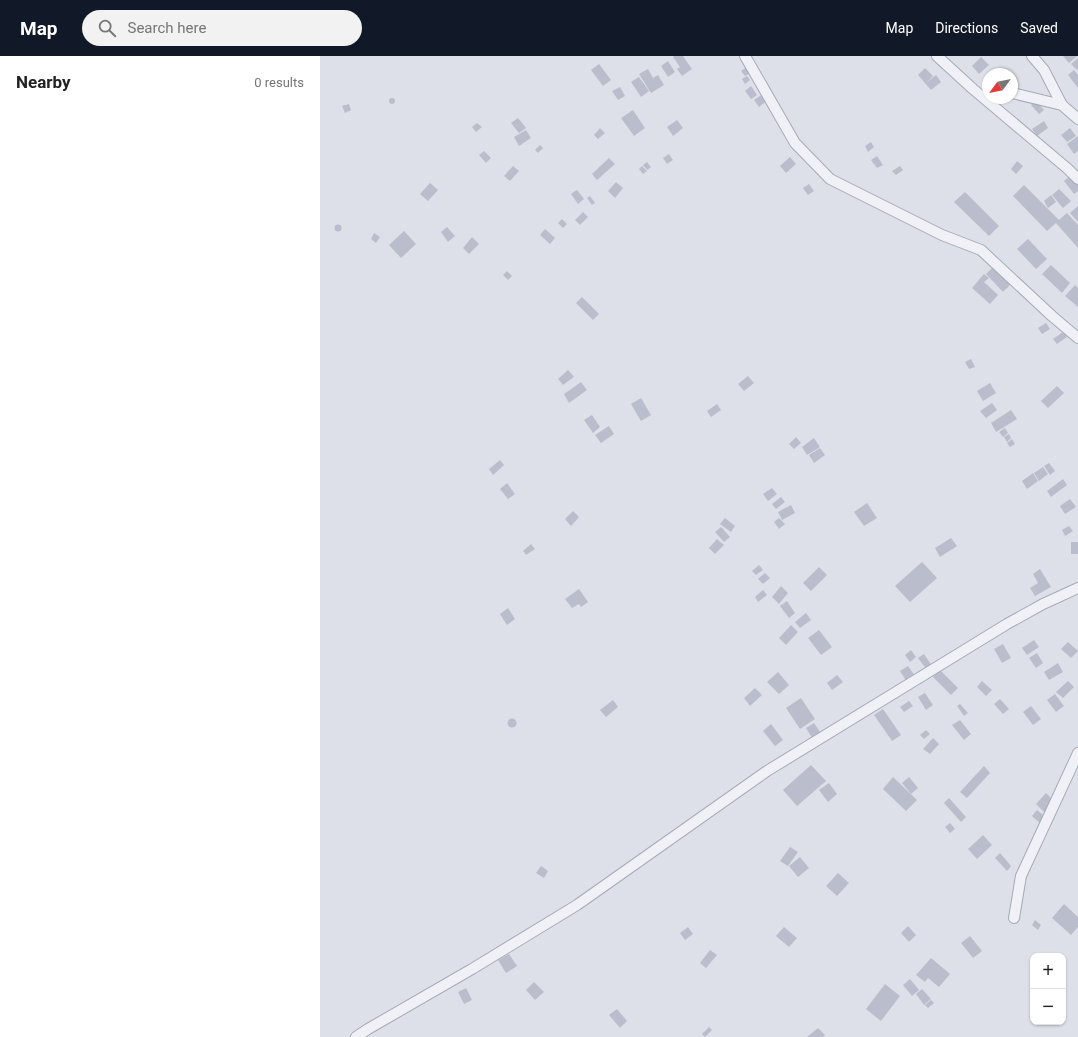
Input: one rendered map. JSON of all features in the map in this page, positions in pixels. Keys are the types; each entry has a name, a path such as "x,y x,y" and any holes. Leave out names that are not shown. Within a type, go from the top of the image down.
{"street":[{"path":"745,56 795,143 830,179 942,235 981,250 1078,338"},
{"path":"937,56 973,89 1078,179"},
{"path":"1032,56 1044,70 1062,104 1078,120"},
{"path":"973,89 982,90"},
{"path":"1018,94 1062,104"},
{"path":"356,1037 577,905 767,771 1007,624 1043,604 1077,590"},
{"path":"1014,918 1021,876 1078,753"}],"building":[{"path":"683,56 692,69 682,76 677,69 680,67 673,57"},
{"path":"1063,56 1077,56 1069,63"},
{"path":"981,57 989,65 986,68 982,68 982,71 979,74 972,66"},
{"path":"1078,58 1078,68 1077,70 1071,64"},
{"path":"668,61 675,72 668,77 661,66"},
{"path":"599,64 611,80 603,86 591,70"},
{"path":"748,66 752,72 745,76 741,71"},
{"path":"925,68 933,76 926,83 936,75 941,82 931,90 918,75"},
{"path":"648,69 653,78 658,75 664,85 651,93 639,74"},
{"path":"1074,70 1078,75 1078,88 1068,75"},
{"path":"747,76 750,80 745,84 742,79"},
{"path":"639,77 649,91 641,97 631,82"},
{"path":"751,86 757,95 751,99 745,91"},
{"path":"620,87 625,96 618,100 612,91"},
{"path":"764,93 768,100 759,107 754,100"},
{"path":"392,98 395,101 392,104 389,101"},
{"path":"1036,101 1044,110 1039,114 1031,105"},
{"path":"349,104 351,110 345,113 342,106"},
{"path":"633,110 645,128 634,136 621,118"},
{"path":"518,118 526,128 519,133 511,123"},
{"path":"677,120 683,128 673,136 667,127"},
{"path":"1044,121 1048,128 1037,136 1032,129"},
{"path":"477,123 482,127 476,132 472,127"},
{"path":"600,128 605,133 598,139 594,135"},
{"path":"1070,128 1076,136 1067,142 1061,135"},
{"path":"526,130 531,138 519,146 514,137"},
{"path":"1078,136 1078,151 1074,154 1067,144"},
{"path":"871,142 874,147 868,152 865,146"},
{"path":"540,145 543,148 538,153 535,150"},
{"path":"484,151 491,158 486,163 479,155"},
{"path":"669,154 673,160 667,164 663,158"},
{"path":"877,156 883,165 877,168 871,160"},
{"path":"790,157 796,164 786,173 780,166"},
{"path":"609,158 615,164 597,180 592,174"},
{"path":"1017,161 1023,166 1016,174 1011,169"},
{"path":"647,162 651,167 647,170 643,165"},
{"path":"513,166 519,171 510,181 504,176"},
{"path":"642,166 647,171 643,174 639,169"},
{"path":"900,166 903,170 896,175 892,171"},
{"path":"1071,175 1078,185 1078,191 1074,194 1064,181"},
{"path":"616,182 623,188 615,198 608,191"},
{"path":"430,183 438,190 428,201 420,194"},
{"path":"809,184 814,191 808,195 803,188"},
{"path":"1024,185 1059,220 1067,213 1078,225 1078,248 1056,223 1047,231 1013,196"},
{"path":"1059,189 1071,201 1063,208 1052,195"},
{"path":"577,190 584,199 578,204 571,194"},
{"path":"965,192 999,226 989,236 954,202"},
{"path":"1051,195 1056,202 1048,208 1044,201"},
{"path":"590,196 595,203 592,205 587,198"},
{"path":"1078,206 1078,222 1070,213"},
{"path":"583,212 588,217 580,225 575,220"},
{"path":"562,219 567,224 563,228 558,223"},
{"path":"338,224 341,225 341,231 338,232 335,231 334,228 335,225"},
{"path":"447,227 455,236 448,242 441,232"},
{"path":"545,229 555,238 550,244 540,235"},
{"path":"404,231 416,244 401,258 389,245"},
{"path":"374,233 380,237 376,243 371,239"},
{"path":"472,237 479,244 469,254 463,248"},
{"path":"1028,239 1047,259 1036,269 1017,249"},
{"path":"995,265 1012,283 1003,292 986,274"},
{"path":"1051,265 1070,283 1062,293 1042,274"},
{"path":"507,271 512,276 508,280 503,275"},
{"path":"984,274 989,278 984,282 998,295 990,304 972,288"},
{"path":"1075,285 1078,288 1078,307 1065,296"},
{"path":"582,297 599,314 593,320 576,303"},
{"path":"1046,323 1050,329 1042,334 1038,328"},
{"path":"1063,332 1067,337 1057,344 1053,339"},
{"path":"971,359 975,367 969,369 965,362"},
{"path":"568,370 574,377 563,385 558,379"},
{"path":"748,376 754,383 744,391 738,384"},
{"path":"581,382 587,390 569,403 564,394"},
{"path":"990,383 996,393 983,401 977,391"},
{"path":"1057,386 1064,393 1048,408 1041,401"},
{"path":"641,398 651,415 641,421 631,404"},
{"path":"992,403 997,410 986,418 980,411"},
{"path":"717,404 721,410 711,417 707,411"},
{"path":"1011,410 1017,419 996,432 991,423"},
{"path":"592,415 600,427 593,433 584,420"},
{"path":"609,426 614,434 601,443 595,435"},
{"path":"1005,428 1008,433 1003,437 999,432"},
{"path":"1009,434 1011,438 1007,442 1004,437"},
{"path":"796,437 801,443 794,449 789,444"},
{"path":"814,438 820,447 807,455 802,447"},
{"path":"1012,439 1015,444 1010,447 1007,443"},
{"path":"820,448 825,455 814,463 809,455"},
{"path":"500,460 504,465 493,475 489,469"},
{"path":"1049,463 1055,471 1050,475 1044,466"},
{"path":"1043,467 1048,474 1039,481 1034,473"},
{"path":"1033,473 1038,481 1027,489 1022,481"},
{"path":"1063,479 1067,485 1051,497 1047,491"},
{"path":"507,483 515,494 508,499 500,489"},
{"path":"772,488 777,494 768,501 763,494"},
{"path":"781,497 785,502 776,509 772,504"},
{"path":"1070,499 1076,507 1065,514 1060,506"},
{"path":"867,503 877,518 864,526 854,512"},
{"path":"791,505 795,513 782,520 778,512"},
{"path":"573,511 579,517 571,526 565,519"},
{"path":"725,518 735,526 731,532 720,524"},
{"path":"779,518 785,524 779,529 774,522"},
{"path":"1069,526 1073,531 1065,536 1062,530"},
{"path":"721,527 730,537 724,542 715,532"},
{"path":"951,538 957,546 940,557 935,548"},
{"path":"717,539 724,545 715,554 709,548"},
{"path":"1071,542 1078,542 1078,554 1071,554"},
{"path":"531,544 535,549 526,555 523,551"},
{"path":"922,562 937,578 910,602 895,586"},
{"path":"759,565 763,570 756,575 752,571"},
{"path":"819,567 827,575 811,591 803,583"},
{"path":"1040,569 1051,587 1035,596 1030,588 1038,583 1033,574"},
{"path":"765,573 770,578 763,584 758,579"},
{"path":"781,586 788,593 779,604 772,597"},
{"path":"579,589 588,602 581,607 579,604 572,608 565,599"},
{"path":"763,590 767,595 758,602 755,597"},
{"path":"787,601 795,613 789,618 780,606"},
{"path":"508,608 515,619 507,625 500,614"},
{"path":"806,613 811,620 800,628 795,622"},
{"path":"791,625 798,632 786,645 779,638"},
{"path":"819,630 832,647 821,655 808,638"},
{"path":"1034,640 1039,647 1027,655 1022,648"},
{"path":"1068,642 1078,651 1071,658 1061,649"},
{"path":"1003,644 1011,658 1002,663 994,649"},
{"path":"911,650 916,657 910,662 905,655"},
{"path":"1037,653 1043,663 1036,668 1029,658"},
{"path":"924,654 932,666 927,670 918,658"},
{"path":"1058,663 1063,672 1049,680 1044,672"},
{"path":"908,666 915,676 907,682 900,671"},
{"path":"940,670 958,688 951,695 933,677"},
{"path":"778,672 789,685 779,694 767,682"},
{"path":"837,675 843,682 832,690 827,683"},
{"path":"982,681 992,690 986,696 977,687"},
{"path":"1068,681 1074,687 1063,698 1056,692"},
{"path":"755,688 762,695 750,706 744,698"},
{"path":"925,693 933,705 926,710 918,697"},
{"path":"1055,694 1064,706 1056,712 1047,700"},
{"path":"801,698 815,719 800,729 786,708"},
{"path":"1000,699 1009,709 1003,714 994,704"},
{"path":"613,700 618,707 606,717 600,710"},
{"path":"909,701 913,706 904,712 900,707"},
{"path":"960,704 968,713 964,716 957,706"},
{"path":"1031,706 1041,719 1033,725 1023,712"},
{"path":"883,709 901,735 892,741 874,715"},
{"path":"510,719 514,719 516,723 514,727 510,727 508,725 508,721"},
{"path":"960,720 971,734 964,740 952,725"},
{"path":"814,723 822,735 814,741 806,728"},
{"path":"771,724 783,740 775,746 763,731"},
{"path":"926,730 930,734 924,739 920,735"},
{"path":"933,738 939,744 930,754 923,749"},
{"path":"811,765 826,781 797,806 783,790"},
{"path":"984,766 990,773 967,798 960,792"},
{"path":"893,777 917,800 906,811 883,789"},
{"path":"909,777 918,788 911,794 902,783"},
{"path":"829,783 837,794 828,802 819,790"},
{"path":"1046,793 1058,805 1048,816 1036,804"},
{"path":"949,798 966,817 961,822 944,803"},
{"path":"1037,810 1048,819 1042,825 1032,816"},
{"path":"950,823 955,829 950,833 945,827"},
{"path":"983,835 992,845 977,859 968,849"},
{"path":"790,847 798,852 788,866 780,861"},
{"path":"1000,853 1011,866 1007,871 995,858"},
{"path":"800,857 809,868 798,877 789,866"},
{"path":"541,866 548,871 544,878 536,873"},
{"path":"838,873 849,883 837,896 826,886"},
{"path":"1064,904 1078,917 1078,927 1071,935 1052,918"},
{"path":"1035,920 1041,925 1038,930 1032,925"},
{"path":"908,926 916,935 909,942 901,933"},
{"path":"688,927 693,934 685,940 680,933"},
{"path":"784,927 797,938 789,947 776,936"},
{"path":"970,936 982,951 973,958 961,943"},
{"path":"710,950 717,955 706,968 700,963"},
{"path":"509,954 517,966 506,973 498,960"},
{"path":"931,958 950,974 939,987 928,978 925,982 916,975"},
{"path":"910,979 919,990 912,996 903,985"},
{"path":"534,982 544,992 535,1000 526,990"},
{"path":"885,984 900,996 881,1021 866,1009"},
{"path":"466,988 472,1000 464,1004 458,992"},
{"path":"922,989 931,999 924,1005 916,994"},
{"path":"931,1000 934,1003 928,1008 925,1005"},
{"path":"617,1009 627,1021 620,1028 609,1015"},
{"path":"709,1027 712,1030 705,1037 702,1034"},
{"path":"818,1028 825,1035 823,1037 807,1037"}]}
